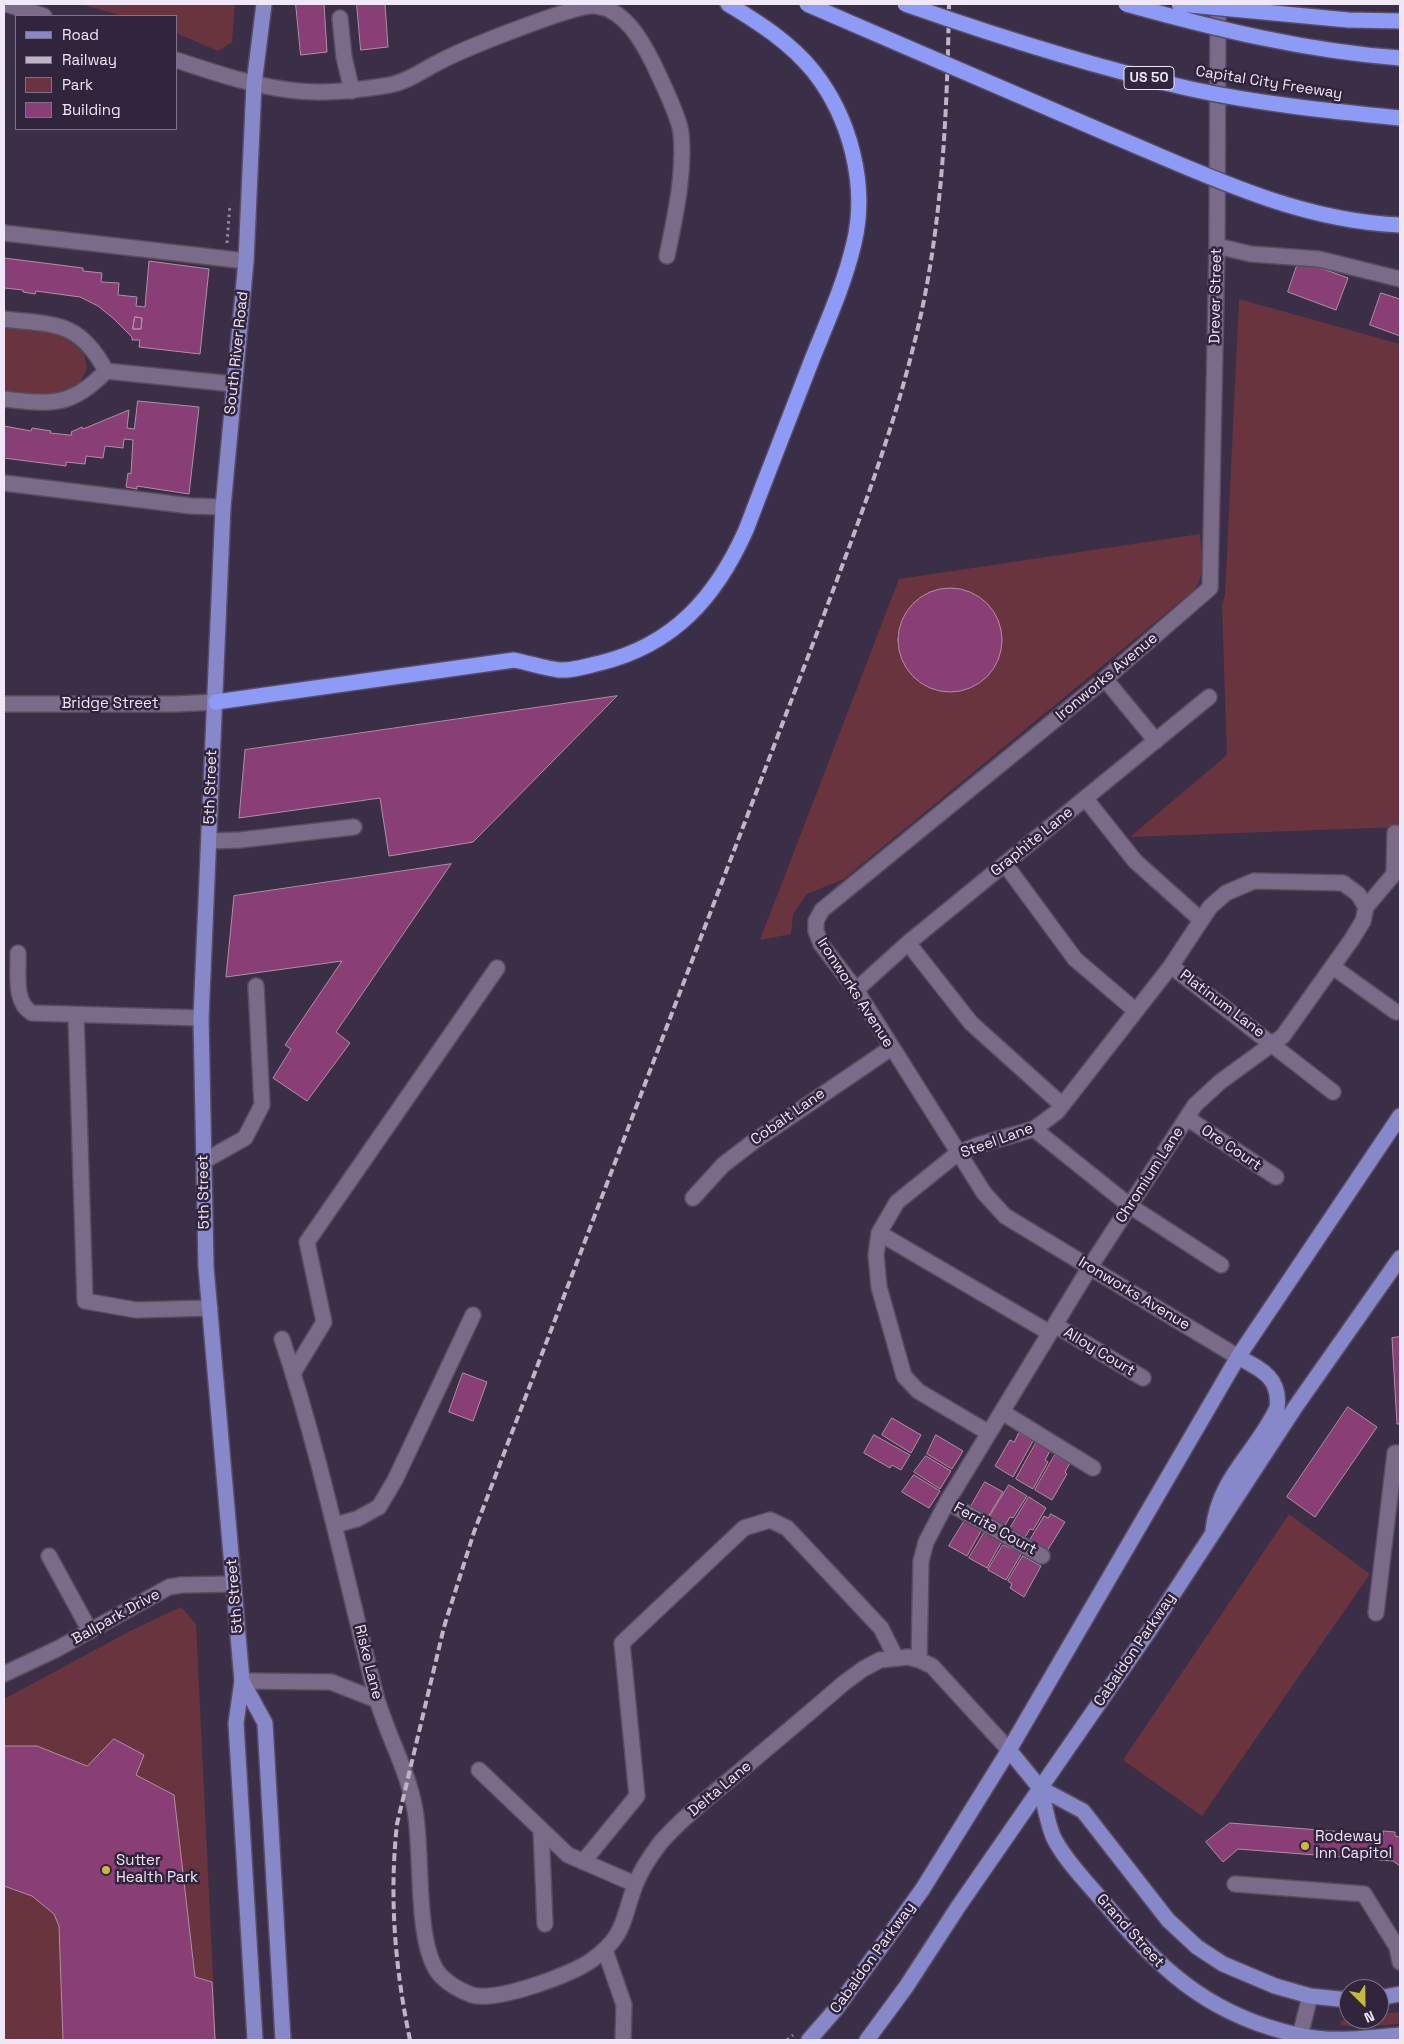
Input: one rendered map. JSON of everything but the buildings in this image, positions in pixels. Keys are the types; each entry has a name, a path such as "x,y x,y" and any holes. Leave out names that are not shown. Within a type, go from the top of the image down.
{"highway":[{"path":"216,702 514,660 560,670 608,661 636,651 662,637 683,621 720,582 746,530 840,289 855,242 858,176 850,142 840,117 814,71 794,50 752,18 728,4"},
{"path":"808,4 972,76 1264,199 1320,215 1367,224 1400,226"},
{"name":"Capital City Freeway","path":"905,4 1016,43 1191,89 1298,108 1400,118"},
{"path":"1126,4 1228,32 1316,48 1400,58"},
{"path":"1179,4 1348,20 1400,22"}],"main road":[{"name":"South River Road","path":"216,702 223,507 246,261 254,84 264,4"},
{"name":"5th Street","path":"216,702 211,763 201,1018 206,1268 242,1681 236,1723 255,2040"},
{"name":"Cabaldon Parkway","path":"809,2040 836,2009 922,1890 1009,1750 1238,1357 1400,1116"},
{"name":"Cabaldon Parkway","path":"867,2040 906,1987 1212,1534 1296,1406 1400,1258"},
{"path":"1212,1534 1215,1509 1222,1493 1273,1417 1278,1397 1273,1382 1264,1371 1238,1357"},
{"name":"5th Street","path":"242,1681 265,1723 283,2040"},
{"name":"Grand Street","path":"1009,1750 1040,1788 1084,1811 1168,1920 1197,1946 1224,1964 1245,1974 1310,1996 1339,1999"},
{"name":"Grand Street","path":"1040,1788 1055,1842 1140,1945 1168,1972 1199,1994 1228,2010 1299,2038 1328,2039 1400,2035"}],"street":[{"path":"6,4 41,15"},
{"name":"Drever Street","path":"1210,588 1217,246 1218,4"},
{"path":"178,61 254,84 290,90 352,91 394,84 422,74 441,61 580,7 598,6 620,16 642,41 662,82 681,132 681,187 667,256"},
{"path":"340,18 344,57 352,91"},
{"path":"4,233 246,261"},
{"path":"1217,246 1251,254 1319,259 1400,279"},
{"path":"4,318 66,328 83,340 99,358 106,371"},
{"path":"106,371 233,384"},
{"path":"4,399 59,402 68,400 96,382 106,371"},
{"path":"4,483 191,506 223,507"},
{"name":"Ironworks Avenue","path":"1210,588 1105,679 822,910 816,921 818,938 856,990 984,1193 1005,1216 1238,1357"},
{"path":"1105,679 1156,741"},
{"name":"Graphite Lane","path":"856,990 908,943 1209,697"},
{"name":"Bridge Street","path":"4,704 175,704 216,702"},
{"path":"1085,798 1134,861 1201,920"},
{"path":"209,841 240,840 354,827"},
{"path":"1395,833 1397,877"},
{"path":"1005,864 1075,959 1136,1011"},
{"name":"Chromium Lane","path":"919,1660 921,1561 926,1542 947,1502 1052,1329 1195,1105 1220,1082 1283,1036 1299,1016 1363,921 1366,907 1397,877"},
{"name":"Steel Lane","path":"989,1433 918,1391 904,1376 879,1287 876,1255 878,1233 897,1202 958,1153 978,1145 1034,1129 1062,1105 1171,966 1210,906 1226,893 1254,881 1343,883 1358,894 1366,907"},
{"path":"908,943 971,1023 1062,1105"},
{"path":"18,953 20,998 23,1008 32,1013 76,1016 201,1018"},
{"name":"Platinum Lane","path":"1171,966 1273,1043 1332,1092"},
{"path":"1333,967 1396,1012"},
{"path":"293,1373 324,1322 307,1242 497,968"},
{"path":"204,1161 245,1138 262,1105 256,986"},
{"path":"76,1016 85,1301 136,1310 210,1308"},
{"name":"Cobalt Lane","path":"694,1198 723,1165 753,1142 892,1048"},
{"name":"Ore Court","path":"1187,1118 1276,1177"},
{"path":"1034,1129 1130,1206 1221,1265"},
{"name":"Alloy Court","path":"878,1233 1143,1378"},
{"path":"335,1525 357,1519 379,1507 395,1480 473,1315"},
{"name":"Riske Lane","path":"282,1339 317,1452 377,1700 408,1780 415,1807 419,1830 424,1928 428,1947 439,1974 448,1981"},
{"path":"1002,1412 1093,1468"},
{"path":"1376,1613 1395,1453 1400,1453"},
{"name":"Ferrite Court","path":"947,1502 1042,1556"},
{"path":"583,1862 637,1796 622,1643 744,1528 770,1520 787,1528 881,1628 896,1658"},
{"path":"49,1556 90,1631"},
{"name":"Ballpark Drive","path":"4,1674 90,1631 170,1587 233,1584"},
{"name":"Delta Lane","path":"448,1981 474,1996 504,1993 562,1977 605,1950 623,1928 636,1884 649,1858 678,1824 844,1683 880,1660 908,1657 932,1666 1009,1750"},
{"path":"242,1681 331,1682 377,1700"},
{"path":"479,1770 568,1855 636,1884"},
{"path":"542,1829 546,1924"},
{"path":"1235,1884 1364,1894 1398,1947 1400,1962"},
{"path":"605,1950 624,2005 623,2040"},
{"path":"1299,2038 1310,1996"}],"green space":[{"path":"81,4 235,4 232,42 218,51 178,34 178,15 119,15"},
{"path":"1239,299 1400,344 1400,827 1130,837 1227,755 1222,605 1225,595"},
{"path":"4,324 63,332 83,348 87,368 79,385 62,397 4,392"},
{"path":"1200,534 1202,571 1193,591 844,879 807,894 793,914 791,934 760,940 899,579"},
{"path":"1289,1514 1370,1574 1202,1816 1123,1760"},
{"name":"Sutter Health Park","path":"181,1607 196,1624 216,2040 4,2040 4,1699 130,1631"},
{"path":"1400,2012 1399,2024 1389,2025 1389,2013"}],"railway":[{"path":"410,2040 397,1960 395,1933 394,1879 397,1824 444,1627 474,1532 822,620 894,417 923,306 937,220 947,91 949,4"}],"place":[{"name":"Rodeway Inn Capitol","path":"1305,1846"},
{"name":"Sutter Health Park","path":"106,1870"}]}
